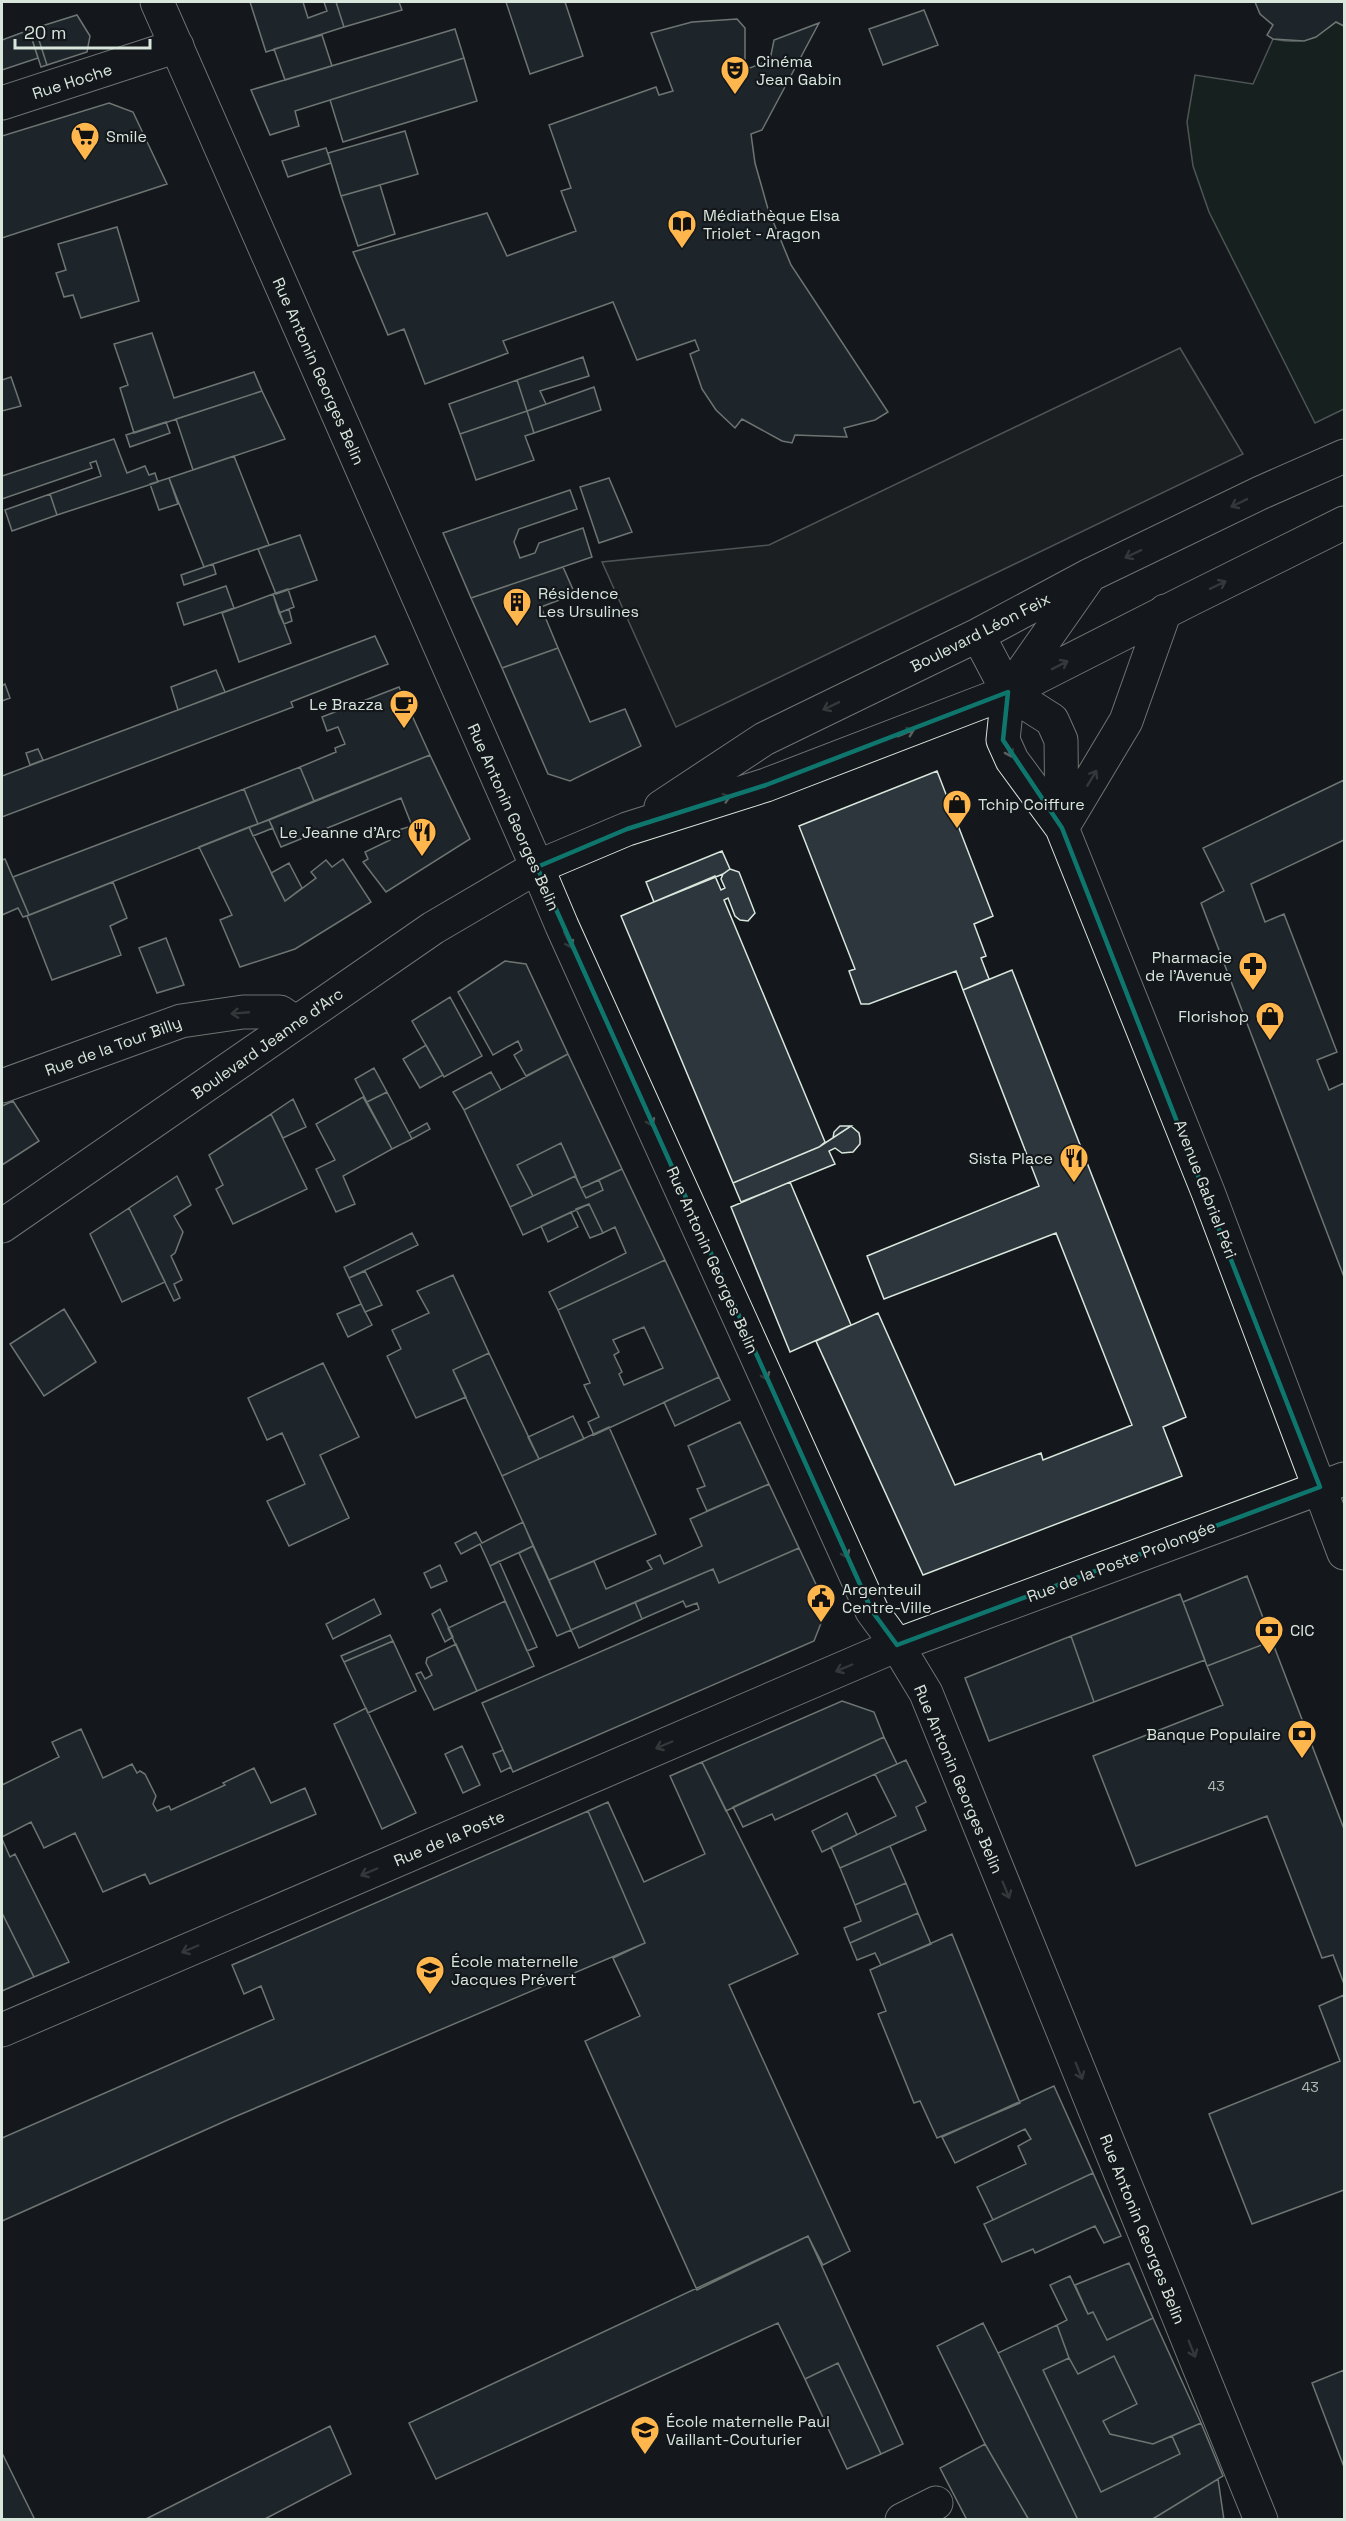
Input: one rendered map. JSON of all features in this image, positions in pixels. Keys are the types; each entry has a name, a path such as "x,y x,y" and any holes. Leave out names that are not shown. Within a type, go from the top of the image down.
{"main road":[{"name":"Rue Antonin Georges Belin","path":"157,2 562,927 872,1611 897,1645 926,1693 1261,2520"},
{"name":"Rue Hoche","path":"2,104 177,46"},
{"name":"Boulevard Léon Feix","path":"627,830 764,739 978,635 1089,575 1260,493 1344,456"},
{"name":"Boulevard Léon Feix","path":"537,867 627,830 766,785 1008,692 1344,523"},
{"path":"1008,692 1089,575"},
{"path":"1062,828 1126,721 1166,611"},
{"name":"Avenue Gabriel Péri","path":"978,635 1008,692 1052,720 1061,740 1062,828"},
{"name":"Avenue Gabriel Péri","path":"1008,692 1003,740 1012,760 1062,828 1182,1126 1332,1483 1344,1553"},
{"name":"Boulevard Jeanne d'Arc","path":"2,1226 459,911 537,867"},
{"name":"Rue de la Tour Billy","path":"2,1086 181,1021 243,1012 280,1012 295,1022"},
{"name":"Rue de la Poste Prolongée","path":"897,1645 1332,1483"},
{"name":"Rue de la Poste","path":"2,2030 897,1645"},
{"path":"903,2520 936,2503"}],"highlighted area":[{"path":"1008,692 1003,740 1062,828 1320,1487 897,1645 872,1611 537,867 627,829 766,785"}],"green space":[{"path":"1336,22 1344,26 1344,409 1315,423 1209,212 1193,166 1187,122 1195,75 1253,84 1273,39 1307,40"}],"shaded area":[{"path":"1180,348 1243,454 676,727 602,562 769,545"}],"building":[{"path":"250,2 303,2 308,18 327,11 324,2 336,2 344,27 266,52"},
{"path":"336,2 399,2 402,10 344,27"},
{"path":"506,2 565,2 583,56 530,74"},
{"path":"1255,2 1344,2 1344,26 1336,22 1316,37 1304,41 1273,39 1267,35 1273,25 1260,14"},
{"path":"924,10 938,45 883,65 869,29"},
{"path":"77,15 90,36 87,52 47,65 38,37 32,39 29,30"},
{"path":"737,19 745,28 745,64 750,68 770,60 774,40 819,23 762,130 751,134 755,163 768,209 791,265 888,412 875,420 844,428 847,437 795,435 792,443 782,441 742,419 735,428 716,410 702,389 690,354 699,350 695,340 637,360 613,302 503,341 508,353 425,384 404,329 388,335 353,252 487,213 507,256 576,231 561,191 571,188 549,125 656,87 659,95 673,91 651,33 692,22"},
{"path":"455,29 464,58 295,111 299,126 270,135 251,90"},
{"path":"29,30 38,58 2,70 2,40"},
{"path":"322,35 332,66 285,80 274,49"},
{"path":"38,37 47,65 41,67 32,39"},
{"path":"464,58 477,101 343,142 330,100"},
{"path":"109,103 133,112 167,184 2,238 2,136"},
{"path":"405,131 418,174 341,196 328,153"},
{"path":"326,148 331,163 288,177 282,161"},
{"path":"380,185 395,234 358,246 341,196"},
{"path":"117,227 139,301 81,318 73,295 64,297 56,273 66,270 58,244"},
{"path":"152,333 174,398 254,372 262,391 134,433 120,388 128,385 114,344"},
{"path":"583,357 589,376 540,391 546,404 527,411 517,380"},
{"path":"11,377 21,406 2,411 2,380"},
{"path":"517,380 527,411 460,434 449,404"},
{"path":"594,387 601,410 534,433 527,411"},
{"path":"262,391 285,439 193,470 176,419"},
{"path":"527,411 534,433 525,436 534,460 476,480 460,434"},
{"path":"166,422 170,433 130,447 126,435"},
{"path":"114,439 127,473 145,466 149,475 155,473 158,482 57,515 50,494 101,476 96,461 90,463 92,468 2,499 2,476"},
{"path":"234,456 269,545 204,567 169,478"},
{"path":"169,478 178,504 159,510 150,484"},
{"path":"609,478 632,532 599,543 580,487"},
{"path":"570,490 577,509 519,529 514,542 520,558 535,553 539,543 583,528 592,557 471,598 443,533"},
{"path":"50,494 57,515 12,531 5,510"},
{"path":"300,535 317,580 276,594 258,549"},
{"path":"213,564 216,574 184,585 181,575"},
{"name":"Résidence Les Ursulines","path":"563,567 575,594 541,607 558,648 502,668 471,598"},
{"path":"226,586 234,608 184,625 177,603"},
{"path":"288,589 294,607 279,613 273,594"},
{"path":"273,594 291,643 239,662 222,613"},
{"path":"289,609 292,621 284,624 279,613"},
{"path":"375,636 388,664 291,702 293,707 2,817 2,776"},
{"path":"558,648 590,722 625,709 641,746 570,781 548,774 502,668"},
{"path":"216,670 225,692 178,710 171,687"},
{"path":"5,684 10,698 2,701 2,686"},
{"path":"399,687 430,755 314,801 300,767 336,752 335,748 345,744 338,727 327,731 322,717"},
{"path":"38,749 43,760 30,765 26,753"},
{"path":"430,755 470,839 386,892 363,862 368,859 365,852 390,840 388,833 412,826 401,798 281,847 269,820"},
{"path":"300,767 314,801 258,824 244,789"},
{"path":"937,771 993,916 974,924 986,956 981,958 989,979 963,990 956,971 869,1004 861,1004 849,971 855,969 799,826"},
{"path":"1344,780 1344,840 1251,884 1265,922 1284,914 1337,1052 1317,1060 1329,1090 1344,1083 1344,1277 1201,903 1224,891 1203,848"},
{"path":"244,789 258,824 29,915 13,877"},
{"path":"269,820 273,828 253,836 249,827"},
{"path":"249,827 285,901 316,878 311,872 326,860 332,867 343,859 371,902 295,949 240,967 220,920 232,915 199,847"},
{"path":"722,851 730,869 654,902 646,882"},
{"path":"5,859 29,915 23,917 18,908 2,915 2,860"},
{"path":"289,863 302,888 285,901 271,873"},
{"path":"730,869 739,872 755,913 748,921 740,920 735,916 728,898 724,900 825,1142 819,1147 733,1183 621,916 715,876 721,890 725,888 721,879 723,874"},
{"path":"113,882 127,918 110,926 121,955 52,980 27,916"},
{"path":"166,938 184,985 157,993 139,948"},
{"path":"505,961 526,964 568,1054 526,1076 514,1055 522,1050 518,1041 493,1055 458,992"},
{"path":"1012,970 1186,1417 1163,1427 1182,1476 923,1575 816,1341 878,1313 955,1485 1041,1453 1043,1460 1132,1425 1056,1233 884,1299 867,1256 1039,1186 963,990"},
{"path":"450,997 482,1056 444,1077 412,1021"},
{"path":"426,1045 443,1075 420,1088 403,1059"},
{"path":"568,1054 622,1169 581,1188 561,1143 517,1165 533,1196 510,1207 464,1110"},
{"path":"374,1068 387,1092 367,1102 355,1079"},
{"path":"491,1072 501,1090 464,1110 453,1092"},
{"path":"387,1092 412,1139 392,1149 367,1102"},
{"path":"363,1097 392,1149 343,1176 355,1204 336,1212 316,1169 335,1160 316,1124"},
{"path":"293,1099 306,1127 283,1138 271,1114"},
{"path":"13,1101 39,1141 2,1165 2,1106"},
{"path":"271,1114 307,1189 233,1224 216,1189 223,1185 209,1155"},
{"path":"427,1123 430,1129 412,1139 409,1133"},
{"path":"840,1126 851,1126 833,1138 834,1132"},
{"path":"851,1126 859,1133 860,1138 860,1144 853,1152 842,1153 835,1148 829,1151 835,1164 741,1202 733,1183 819,1147"},
{"path":"561,1143 576,1176 533,1196 517,1165"},
{"path":"622,1169 665,1260 558,1310 549,1292 626,1253 615,1227 603,1233 589,1204 523,1235 510,1207 575,1176 586,1198 603,1190 599,1180"},
{"path":"177,1176 191,1205 174,1216 183,1232 175,1253 171,1256 182,1280 174,1284 180,1298 174,1301 129,1208"},
{"path":"599,1180 603,1190 586,1198 581,1188"},
{"path":"790,1182 851,1325 790,1352 731,1207"},
{"path":"589,1204 603,1233 590,1238 576,1209"},
{"path":"129,1208 165,1282 122,1302 90,1234"},
{"path":"571,1212 578,1227 548,1242 541,1226"},
{"path":"412,1233 418,1245 349,1278 344,1267"},
{"path":"665,1260 719,1377 594,1435 588,1422 599,1417 584,1385 590,1383 558,1310","holes":["644,1327 663,1368 624,1385 619,1374 622,1372 614,1355 619,1352 613,1340"]},
{"path":"365,1271 382,1305 365,1312 349,1278"},
{"path":"453,1275 489,1353 453,1370 466,1397 416,1418 387,1356 401,1349 392,1330 429,1313 417,1291"},
{"path":"361,1304 372,1325 348,1337 337,1314"},
{"path":"64,1309 96,1362 44,1396 10,1344"},
{"path":"489,1353 539,1459 502,1476 453,1370"},
{"path":"323,1363 359,1437 320,1455 349,1518 289,1546 267,1501 305,1484 282,1433 267,1440 248,1398"},
{"path":"719,1377 730,1400 675,1426 664,1402"},
{"path":"573,1416 584,1439 539,1459 528,1437"},
{"path":"740,1422 769,1484 707,1511 697,1489 705,1486 688,1446"},
{"path":"609,1427 656,1534 549,1580 502,1476"},
{"path":"769,1484 799,1548 719,1583 713,1569 571,1630 549,1580 594,1561 606,1589 652,1569 647,1561 660,1555 664,1564 702,1546 690,1519"},
{"path":"523,1522 533,1546 490,1566 480,1544 461,1554 455,1543 476,1532 482,1543"},
{"path":"533,1546 571,1630 557,1636 519,1553"},
{"path":"799,1548 827,1608 814,1641 513,1772 482,1703 699,1609 697,1603 686,1607 683,1601 642,1619 635,1602 713,1569 719,1583"},
{"path":"499,1561 537,1647 527,1651 490,1566"},
{"path":"440,1565 447,1581 431,1588 424,1573"},
{"path":"1247,1576 1272,1641 1207,1666 1183,1602"},
{"path":"1180,1594 1205,1660 1094,1702 1071,1636"},
{"path":"374,1599 381,1614 333,1639 326,1624"},
{"path":"505,1601 534,1666 477,1691 448,1628"},
{"path":"635,1602 642,1619 579,1648 571,1630"},
{"path":"440,1609 453,1637 445,1642 432,1614"},
{"path":"390,1635 393,1641 344,1662 341,1656"},
{"path":"1071,1636 1094,1702 989,1741 965,1678"},
{"path":"393,1641 416,1691 368,1713 344,1662"},
{"path":"1272,1641 1344,1829 1344,1984 1333,1955 1322,1958 1267,1816 1136,1866 1093,1756 1223,1705 1207,1666"},
{"path":"456,1644 477,1691 434,1710 416,1674 421,1672 425,1679 432,1675 426,1663 427,1658"},
{"path":"842,1701 874,1712 884,1737 726,1811 702,1762"},
{"path":"366,1708 416,1813 382,1829 334,1724"},
{"path":"81,1729 103,1778 132,1764 137,1773 140,1771 145,1774 156,1796 153,1804 157,1811 169,1806 171,1810 225,1785 223,1783 254,1768 271,1803 305,1788 316,1814 150,1884 145,1874 103,1892 75,1833 44,1848 31,1822 2,1837 2,1785 59,1757 52,1742"},
{"path":"884,1737 897,1764 775,1820 772,1814 743,1827 733,1807"},
{"path":"462,1746 480,1785 463,1793 445,1754"},
{"path":"503,1750 511,1767 501,1772 493,1754"},
{"path":"906,1760 926,1802 916,1807 926,1830 840,1868 831,1847 896,1816 875,1774"},
{"path":"702,1762 798,1954 729,1985 850,2251 823,2265 808,2236 697,2290 585,2041 640,2016 613,1958 645,1943 588,1811 608,1802 644,1882 705,1854 670,1776"},
{"path":"588,1811 645,1943 232,2118 2,2221 2,2138 274,2019 261,1986 244,1994 232,1965"},
{"path":"847,1813 857,1835 822,1852 812,1831"},
{"path":"2,1839 10,1857 15,1854 69,1962 34,1977 2,1913"},
{"path":"890,1846 906,1883 855,1905 840,1868"},
{"path":"906,1883 918,1913 850,1943 844,1928 861,1921 855,1905"},
{"path":"2,1913 34,1977 2,1991"},
{"path":"918,1913 931,1944 881,1965 875,1953 857,1960 850,1943"},
{"path":"952,1934 1020,2103 937,2138 920,2101 914,2103 878,2014 886,2011 870,1970"},
{"path":"1344,1995 1344,2190 1252,2224 1209,2114 1340,2061 1319,2006"},
{"path":"1054,2086 1093,2173 993,2220 977,2187 1026,2164 1018,2146 1031,2139 1025,2129 955,2163 942,2137"},
{"path":"1093,2173 1121,2236 1104,2243 1095,2226 1035,2253 1033,2249 1002,2262 984,2224"},
{"path":"808,2236 903,2444 881,2454 838,2363 805,2379 778,2323 436,2479 409,2423"},
{"path":"1129,2263 1153,2318 1107,2340 1093,2312 1088,2314 1075,2285"},
{"path":"1070,2276 1088,2314 1093,2312 1107,2340 1153,2318 1201,2423 1153,2444 1110,2434 1103,2421 1137,2404 1114,2356 1078,2374 1069,2358 1057,2325 1067,2320 1050,2285"},
{"path":"983,2323 1078,2520 1029,2520 985,2444 937,2346"},
{"path":"1057,2325 1069,2358 1043,2370 1101,2492 1180,2454 1172,2436 1201,2423 1223,2476 1151,2520 1078,2520 998,2353"},
{"path":"1114,2356 1137,2404 1103,2421 1110,2434 1153,2444 1172,2436 1180,2454 1101,2492 1043,2370 1069,2358 1078,2374"},
{"path":"838,2363 881,2454 847,2469 805,2379"},
{"path":"1344,2370 1344,2467 1312,2383"},
{"path":"330,2426 351,2474 263,2520 144,2520"},
{"path":"985,2444 1029,2520 967,2520 940,2468"},
{"path":"2,2453 35,2520 2,2520"},
{"path":"1218,2479 1224,2520 1151,2520"}],"place":[{"name":"Cinéma Jean Gabin","path":"735,96"},
{"name":"Smile","path":"85,162"},
{"name":"Médiathèque Elsa Triolet - Aragon","path":"682,250"},
{"name":"Résidence Les Ursulines","path":"517,628"},
{"name":"Le Brazza","path":"404,730"},
{"name":"Tchip Coiffure","path":"957,830"},
{"name":"Le Jeanne d'Arc","path":"422,858"},
{"name":"Pharmacie de l'Avenue","path":"1253,992"},
{"name":"Florishop","path":"1270,1042"},
{"name":"Sista Place","path":"1074,1184"},
{"name":"Argenteuil Centre-Ville","path":"821,1624"},
{"name":"CIC","path":"1269,1656"},
{"name":"Banque Populaire","path":"1302,1760"},
{"name":"École maternelle Jacques Prévert","path":"430,1996"},
{"name":"École maternelle Paul Vaillant-Couturier","path":"645,2456"}]}
